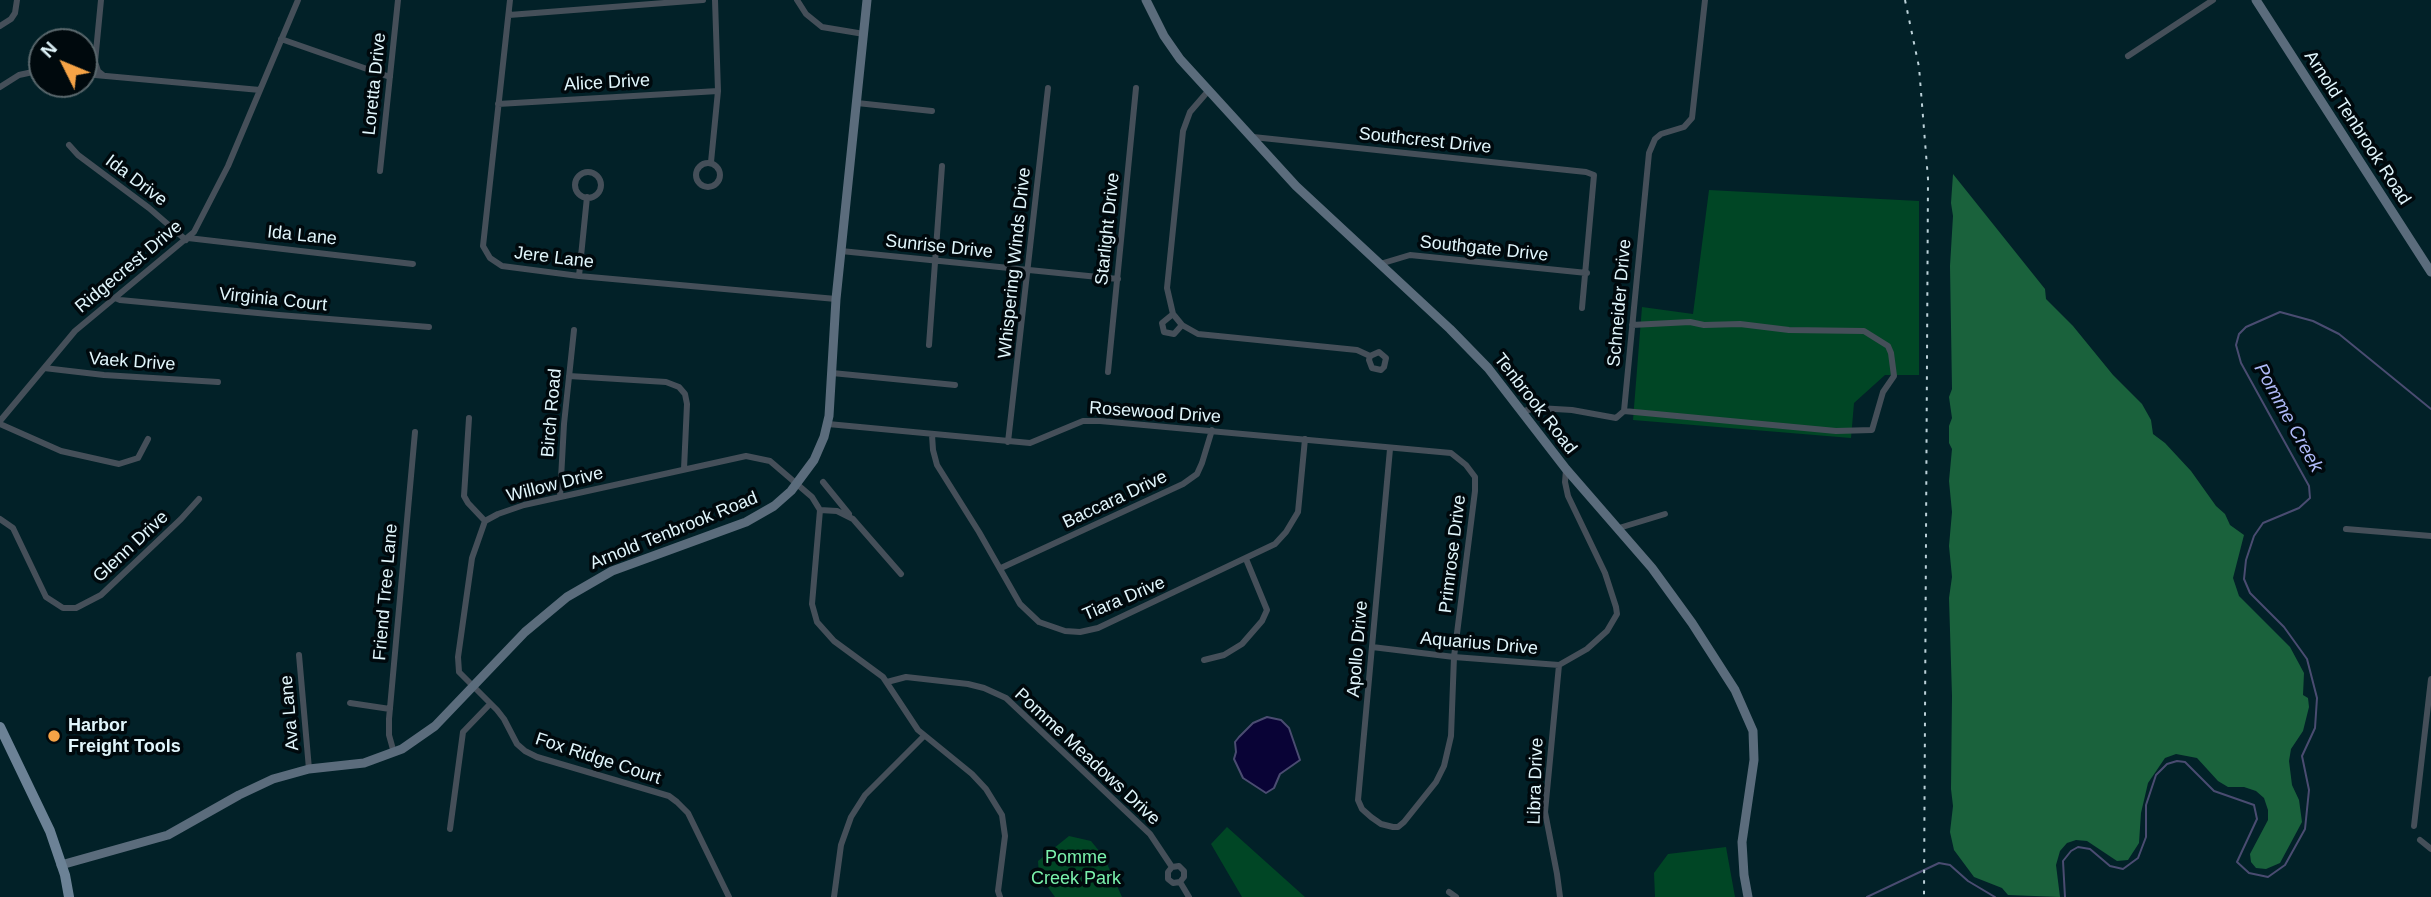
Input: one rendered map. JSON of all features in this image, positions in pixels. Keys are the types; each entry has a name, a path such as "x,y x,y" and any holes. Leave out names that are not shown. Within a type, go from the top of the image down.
{"main road":[{"path":"0,727 45,820 69,897"}],"street":[{"path":"0,26 15,13 17,0"},
{"path":"101,0 95,62 98,71 105,76"},
{"name":"Ridgecrest Drive","path":"0,422 75,331 187,239 198,226 228,166 298,0"},
{"name":"Loretta Drive","path":"380,171 398,0"},
{"name":"Jere Lane","path":"510,0 483,246 490,258 502,266 579,276 836,299"},
{"path":"509,15 704,0"},
{"path":"710,162 718,91 715,0"},
{"path":"797,0 806,14 822,27 864,34"},
{"name":"Arnold Tenbrook Road","path":"61,865 168,835 254,787 309,769 364,763 394,753 425,734 533,624 577,590 631,563 746,522 774,506 797,484 814,460 828,424 836,299 867,0"},
{"name":"Tenbrook Road","path":"1146,0 1171,48 1305,195 1476,355 1523,411 1566,469 1652,568 1692,623 1735,690 1749,719 1754,737 1754,760 1742,832 1748,897"},
{"name":"Schneider Drive","path":"1624,411 1650,147 1661,134 1684,127 1692,118 1704,0"},
{"path":"2128,55 2213,0"},
{"name":"Arnold Tenbrook Road","path":"2256,0 2431,272"},
{"path":"281,40 390,77"},
{"path":"0,87 28,72"},
{"path":"98,75 260,90"},
{"name":"Whispering Winds Drive","path":"1008,442 1048,88"},
{"name":"Starlight Drive","path":"1108,372 1136,88"},
{"path":"1209,90 1190,112 1183,131 1167,288 1173,314 1182,325 1205,335 1357,350 1370,356"},
{"name":"Alice Drive","path":"498,104 718,91"},
{"path":"858,103 932,111"},
{"name":"Southcrest Drive","path":"1253,137 1594,175 1587,273"},
{"name":"Ida Drive","path":"69,145 78,155 187,239"},
{"path":"710,162 718,166 720,174 718,182 708,187 700,184 696,173 699,166 710,162"},
{"path":"929,345 942,166"},
{"path":"591,172 598,177 601,184 598,192 587,197 579,194 576,182 580,175 591,172"},
{"path":"579,276 587,197"},
{"name":"Ida Lane","path":"187,239 321,251 413,264"},
{"name":"Sunrise Drive","path":"841,251 1118,279"},
{"name":"Southgate Drive","path":"1380,264 1410,255 1587,273"},
{"path":"1582,308 1587,273"},
{"name":"Virginia Court","path":"115,298 429,327"},
{"path":"1173,314 1162,323 1164,332 1174,334 1182,325"},
{"path":"1523,411 1538,408 1616,418 1624,411 1836,432 1872,430 1882,392 1894,376 1888,345 1864,331 1788,330 1740,324 1704,325 1690,321 1632,326"},
{"name":"Birch Road","path":"560,497 574,330"},
{"name":"Vaek Drive","path":"44,368 104,375 218,382"},
{"path":"832,373 956,385"},
{"path":"569,376 666,382 679,387 685,394 687,404 684,469"},
{"path":"469,418 464,496 485,521 472,558 458,667 472,687"},
{"name":"Rosewood Drive","path":"828,424 1030,443 1083,421 1212,430 1451,453 1466,465 1475,477"},
{"path":"0,422 61,451 119,464 138,458 148,439"},
{"name":"Baccara Drive","path":"1001,568 1183,484 1197,474 1212,430"},
{"name":"Friend Tree Lane","path":"394,753 390,735 390,709 415,432"},
{"name":"Tiara Drive","path":"932,435 937,466 1001,568 1016,599 1031,617 1048,626 1080,632 1098,628 1275,544 1298,512 1305,439"},
{"name":"Apollo Drive","path":"1390,449 1358,800 1362,809 1381,824 1398,827"},
{"name":"Willow Drive","path":"485,521 503,512 560,497 753,456 771,461 816,501 820,510"},
{"name":"Aquarius Drive","path":"1372,647 1559,665 1587,649 1607,631 1617,614 1605,573 1569,496 1565,482 1566,469"},
{"name":"Primrose Drive","path":"1398,827 1432,788 1444,766 1451,736 1454,657 1475,477"},
{"path":"822,482 901,574"},
{"name":"Glenn Drive","path":"0,519 13,528 46,597 63,608 76,608 101,595 199,499"},
{"path":"853,519 837,511 820,510 812,596 813,614 820,628 834,641 877,671 924,736 972,774 986,789 1002,814 1005,832 998,891 1000,897"},
{"path":"1619,528 1665,514"},
{"path":"2346,529 2431,536"},
{"path":"1205,660 1242,644 1262,621 1267,610 1246,559"},
{"name":"Ava Lane","path":"299,654 309,769"},
{"name":"Libra Drive","path":"1559,665 1545,812 1560,897"},
{"name":"Pomme Meadows Drive","path":"887,682 906,677 968,684 988,689 1006,698 1150,834 1172,867"},
{"path":"2414,826 2431,679"},
{"name":"Fox Ridge Court","path":"472,687 504,719 517,744 537,757 669,796 677,802 688,813 729,897"},
{"path":"350,703 390,709"},
{"path":"450,829 463,732 490,704"},
{"path":"834,897 841,845 851,817 865,795 924,736"},
{"path":"2420,840 2431,849"},
{"name":"Pomme Meadows Drive","path":"1179,866 1184,871 1180,883 1173,883 1168,879 1168,872 1172,867 1179,866"},
{"name":"Pomme Meadows Drive","path":"1180,883 1188,897"},
{"path":"1449,892 1457,897"}],"green space":[{"path":"1953,174 2045,289 2046,299 2142,404 2151,420 2153,434 2191,471 2225,514 2230,525 2244,535 2233,578 2239,596 2290,647 2304,673 2303,695 2308,698 2309,707 2303,731 2291,749 2289,761 2302,822 2280,863 2266,869 2256,868 2251,862 2250,854 2268,820 2264,798 2256,791 2244,787 2228,787 2218,781 2197,758 2176,754 2165,758 2148,783 2141,813 2139,843 2128,860 2117,861 2087,841 2067,843 2060,851 2056,865 2060,897 2008,895 2002,888 1974,877 1954,850 1950,832 1953,806 1949,598 1952,577 1949,481 1952,449 1949,443 1949,426 1952,418 1949,397 1952,389 1950,266"},
{"path":"1709,190 1919,201 1919,375 1885,375 1854,403 1851,438 1633,420 1642,307 1693,314"},
{"path":"1227,827 1305,897 1242,897 1211,844"},
{"name":"Pomme Creek Park","path":"1069,836 1091,841 1104,857 1122,897 1055,897 1039,875 1038,861"},
{"path":"1726,847 1735,897 1655,897 1654,873 1668,854"}],"shaded area":[{"path":"1267,717 1281,720 1289,728 1300,760 1280,774 1274,788 1266,793 1243,778 1234,759 1235,742 1253,723"}],"waterway":[{"name":"Pomme Creek","path":"2065,897 2063,861 2078,847 2090,849 2110,866 2123,869 2138,858 2146,837 2146,805 2156,775 2167,764 2177,761 2185,762 2214,791 2254,805 2257,819 2237,862 2249,873 2268,877 2285,865 2305,829 2309,790 2302,756 2315,728 2317,698 2307,659 2284,627 2250,593 2244,579 2246,560 2254,536 2263,523 2299,508 2310,498 2309,486 2241,363 2236,345 2239,334 2246,327 2280,312 2313,321 2339,334 2431,409"},
{"name":"Pomme Creek","path":"1867,897 1939,863 1950,865 1968,881 1995,897"}],"railway":[{"path":"1905,0 1919,67 1928,179 1924,897"}],"place":[{"name":"Harbor Freight Tools","path":"54,736"}]}
